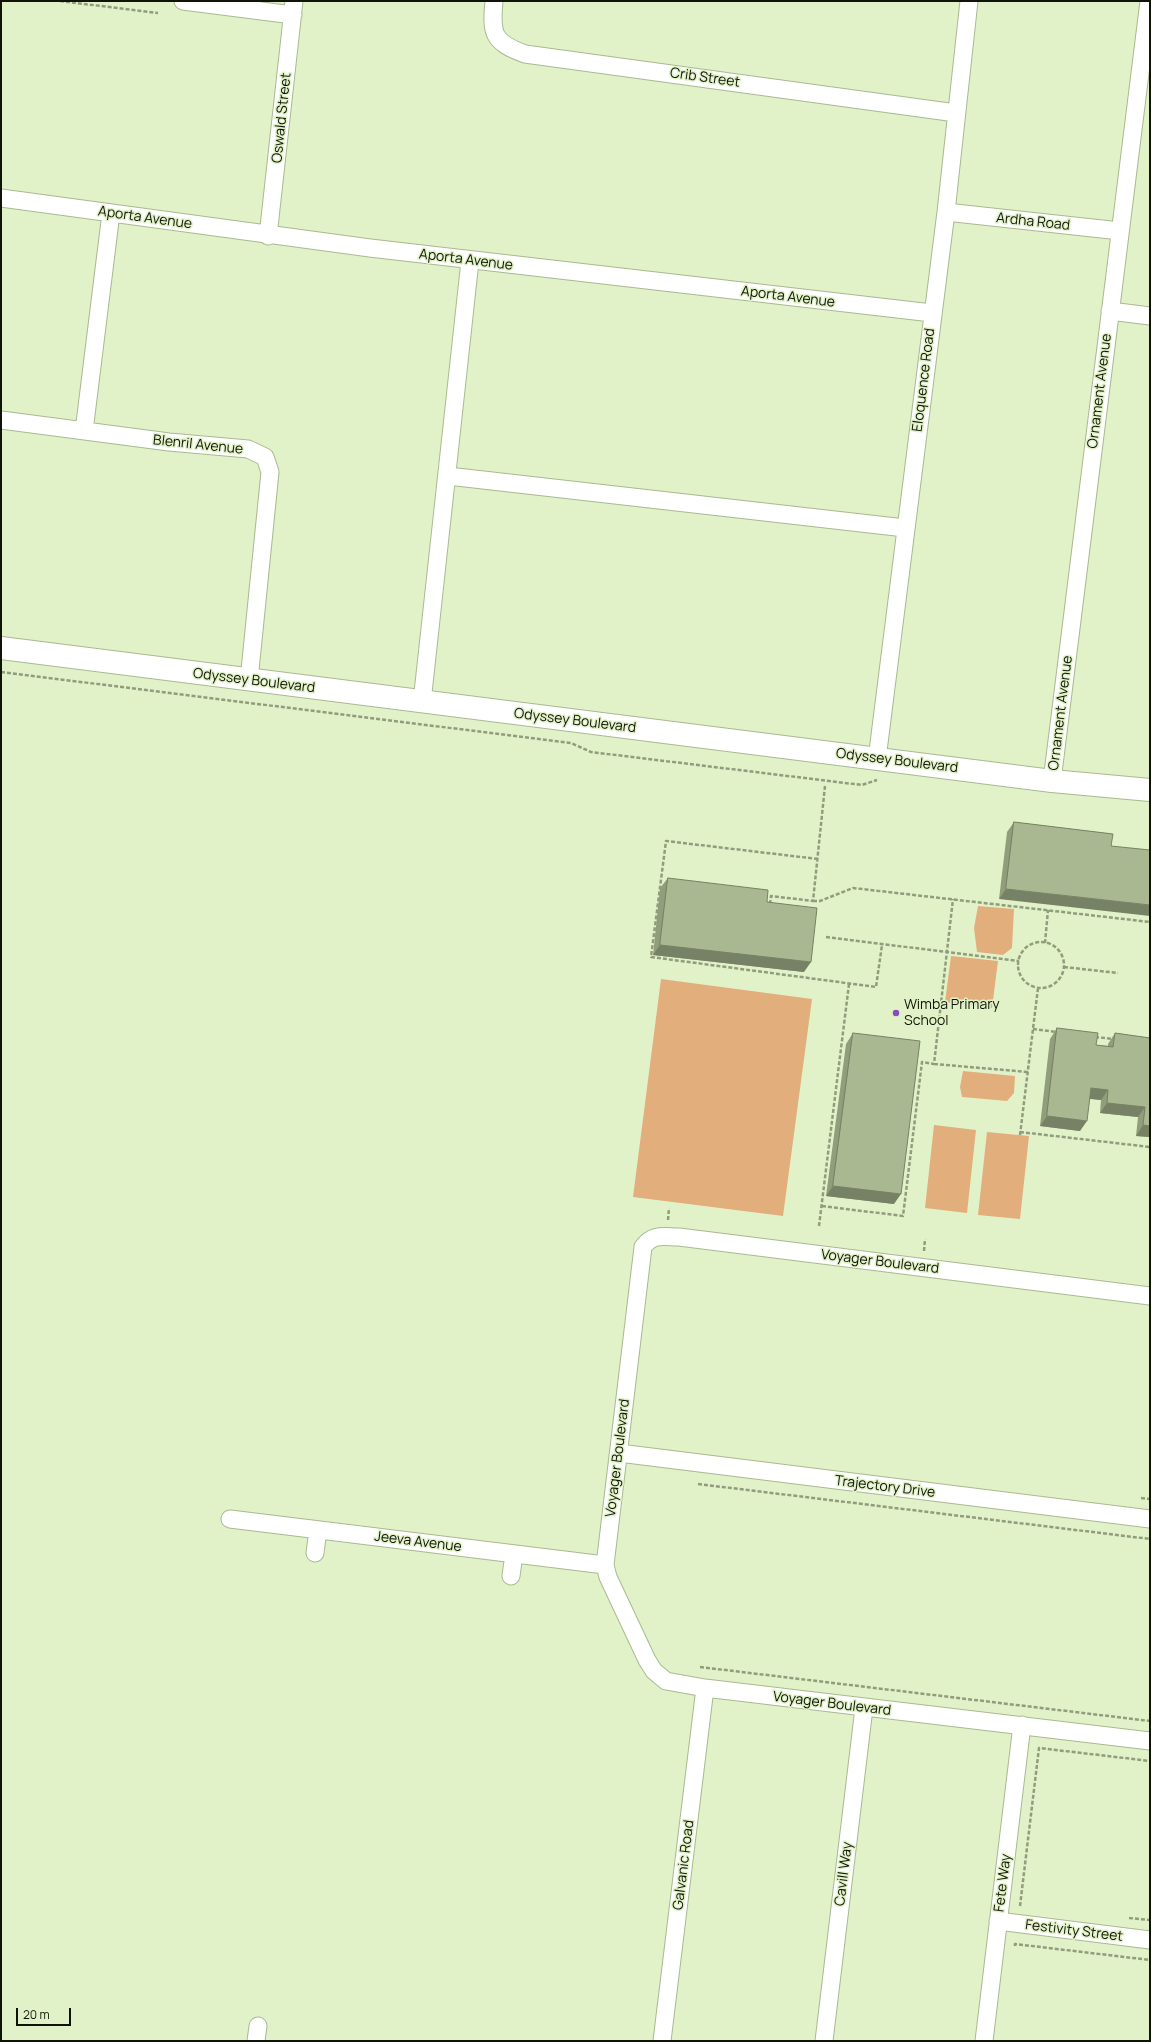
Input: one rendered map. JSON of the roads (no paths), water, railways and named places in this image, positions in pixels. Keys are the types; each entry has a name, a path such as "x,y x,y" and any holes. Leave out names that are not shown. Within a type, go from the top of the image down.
{"street":[{"path":"183,1 294,8"},
{"name":"Crib Street","path":"494,1 492,24 496,37 509,48 525,54 956,113"},
{"name":"Eloquence Road","path":"879,769 905,528 946,212 969,1"},
{"name":"Ornament Avenue","path":"1052,781 1120,231 1144,104 1149,1"},
{"name":"Oswald Street","path":"268,236 294,8"},
{"name":"Aporta Avenue","path":"1,198 268,236 470,261 932,313"},
{"name":"Ardha Road","path":"946,212 1120,231"},
{"path":"84,431 111,213"},
{"path":"422,702 448,476 470,261"},
{"path":"1110,311 1150,316"},
{"name":"Blenril Avenue","path":"1,420 168,442 248,449 265,457 270,472 249,680"},
{"path":"448,476 905,528"},
{"name":"Odyssey Boulevard","path":"1,648 422,702 879,769 1052,781 1150,790"},
{"name":"Voyager Boulevard","path":"1150,1296 679,1237 659,1236 648,1239 643,1247 606,1565 608,1577 654,1671 666,1681 705,1688 864,1708 1022,1725 1150,1741"},
{"name":"Trajectory Drive","path":"619,1454 1150,1519"},
{"name":"Jeeva Avenue","path":"230,1519 606,1565"},
{"path":"315,1553 318,1530"},
{"path":"511,1576 514,1554"},
{"name":"Galvanic Road","path":"662,2041 705,1688"},
{"name":"Cavill Way","path":"824,2041 864,1708"},
{"name":"Fete Way","path":"984,2041 1022,1725"},
{"name":"Festivity Street","path":"998,1921 1150,1940"}],"place":[{"name":"Wimba Primary School","path":"896,1013"}]}
